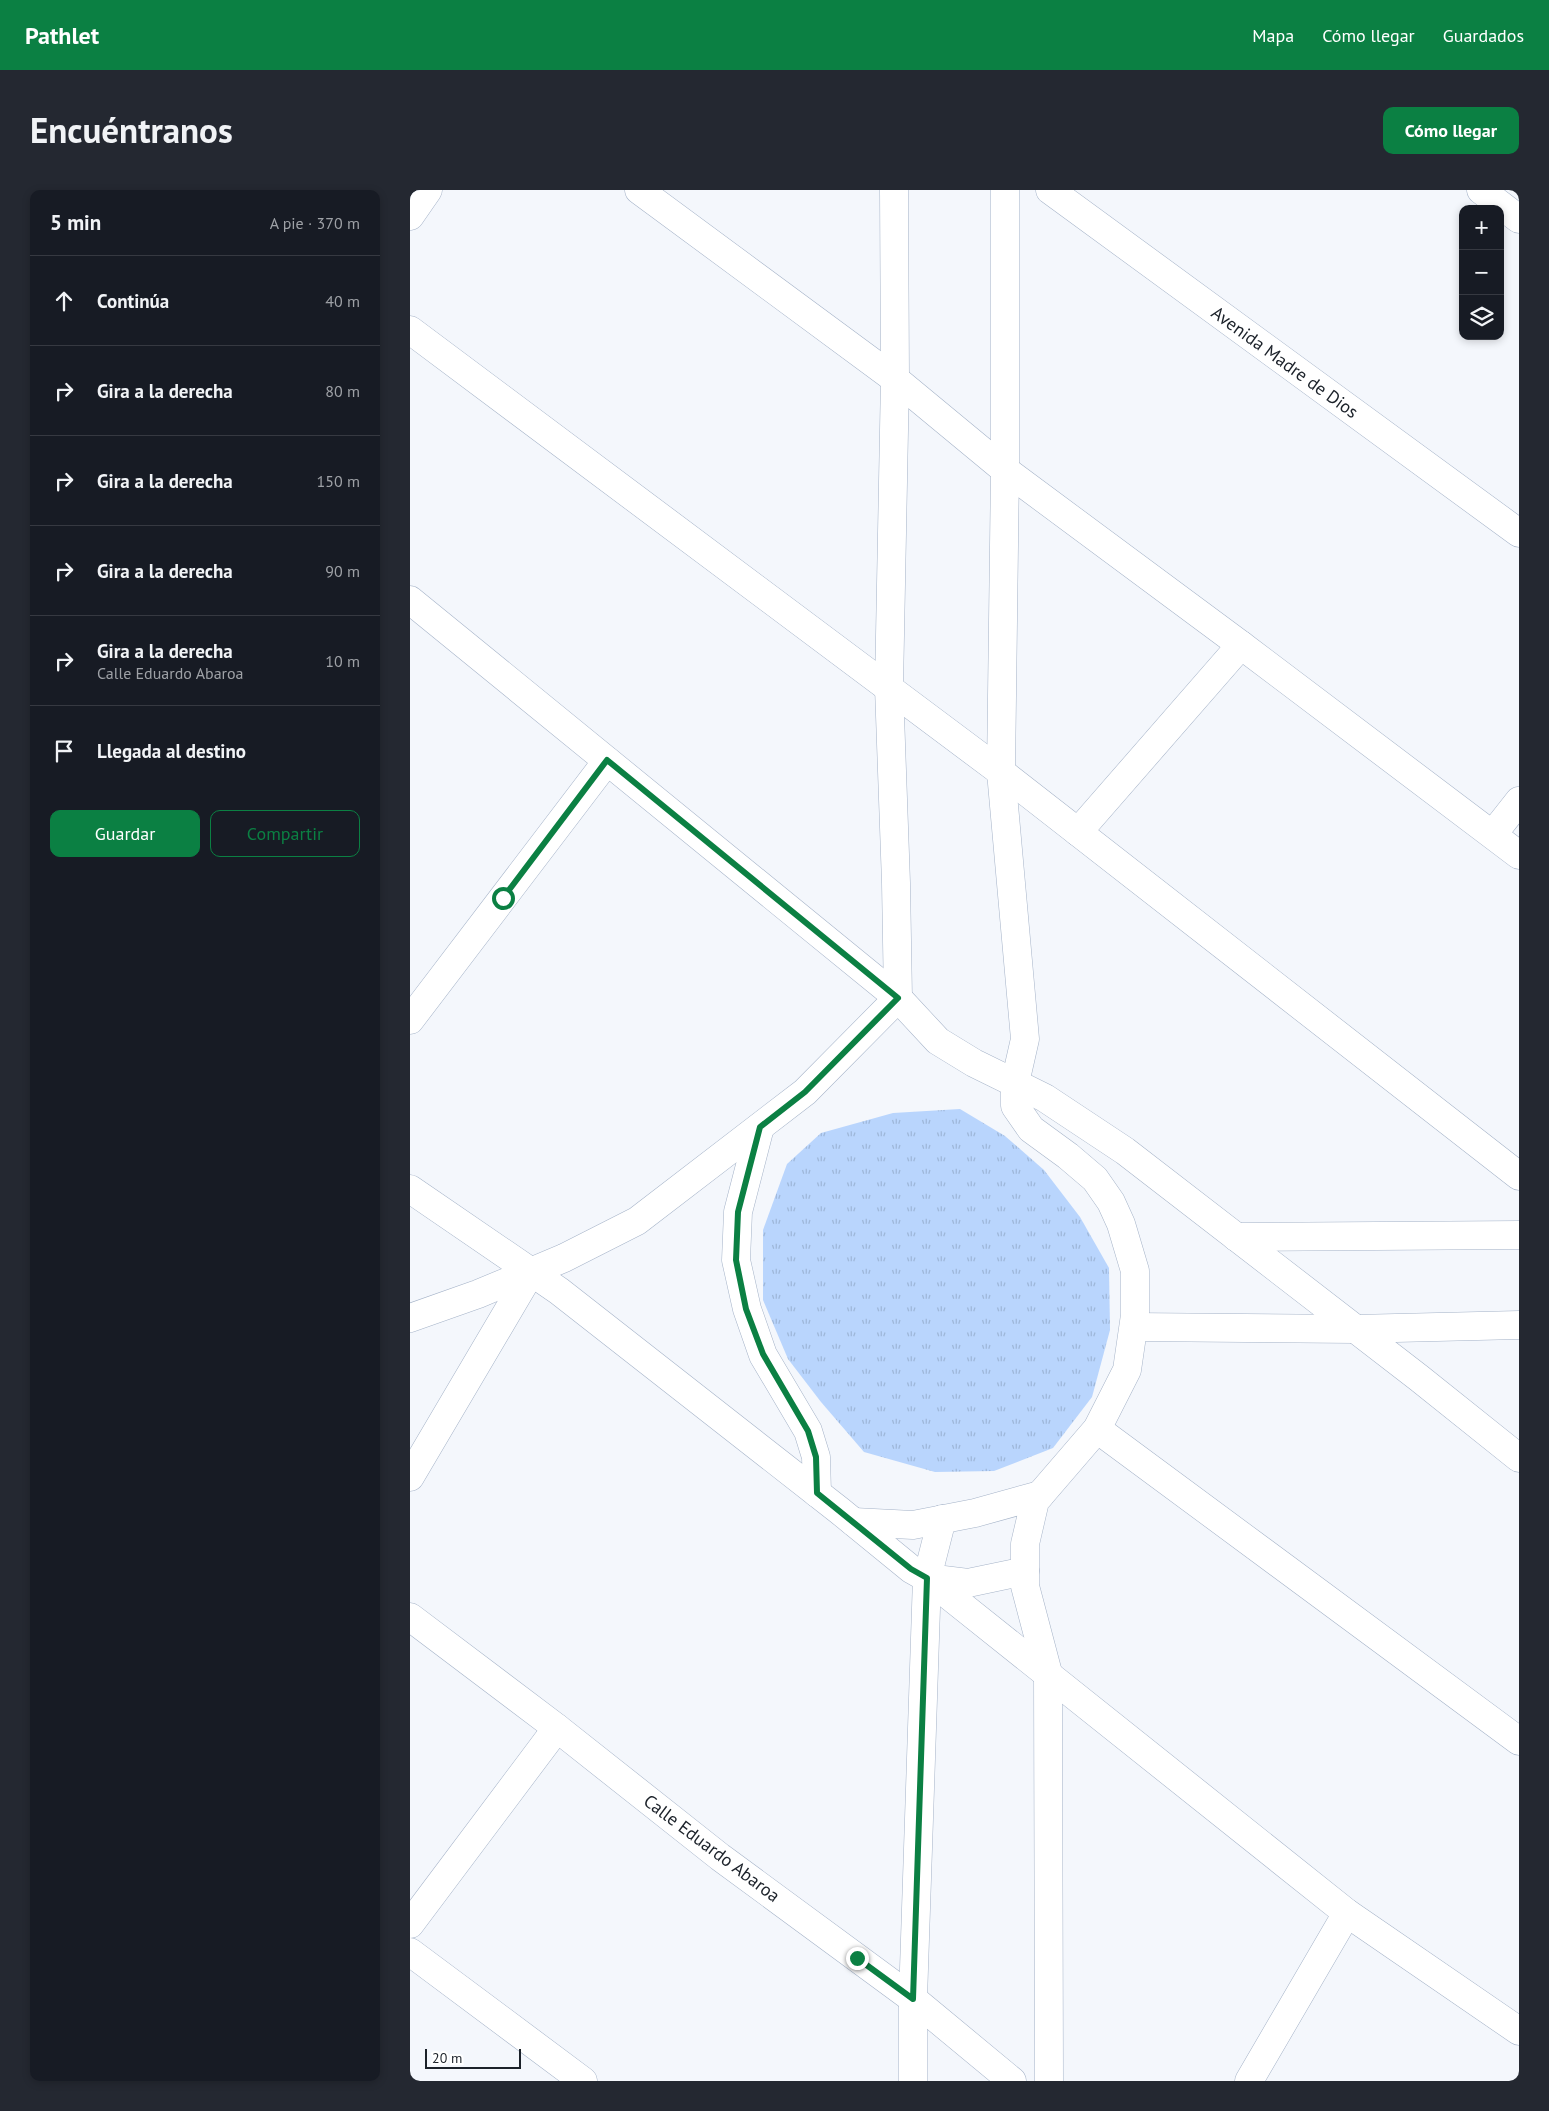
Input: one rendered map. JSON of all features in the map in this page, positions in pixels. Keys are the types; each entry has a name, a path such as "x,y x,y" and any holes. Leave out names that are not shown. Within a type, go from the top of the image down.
{"street":[{"path":"410,216 428,190"},
{"path":"639,190 895,379 1006,470 1519,855"},
{"path":"410,1318 478,1294 564,1258 637,1220 805,1092 898,998 896,883 888,687 895,379 894,190"},
{"path":"1005,190 1006,470 1001,772 1026,1039 1015,1083 1015,1106 1031,1128 1095,1178 1111,1202 1121,1224 1135,1271 1134,1327 1127,1370 1097,1429 1035,1501 1026,1544 1025,1586 1048,1673 1050,2081"},
{"name":"Avenida Madre de Dios","path":"1050,190 1519,533"},
{"path":"1481,190 1519,219"},
{"path":"410,330 1001,772 1519,1176"},
{"path":"410,600 898,998 938,1041 974,1063 1067,1112 1126,1151 1519,1458"},
{"path":"1078,832 1241,645"},
{"path":"410,1020 607,760"},
{"path":"1493,834 1519,801"},
{"path":"760,1127 738,1212 736,1260 746,1309 763,1354 808,1431 816,1457 817,1493"},
{"path":"410,1189 559,1291 854,1522 911,1569 927,1578 1048,1673 1347,1913 1519,2031"},
{"path":"1236,1236 1519,1235"},
{"path":"410,1476 531,1272"},
{"path":"1134,1327 1355,1328 1519,1325"},
{"path":"1097,1429 1519,1741"},
{"path":"854,1522 913,1525 975,1513 1040,1496"},
{"path":"913,2081 913,1999 927,1578 942,1519"},
{"path":"927,1578 968,1583 1025,1571"},
{"name":"Calle Eduardo Abaroa","path":"410,1617 557,1728 720,1857 913,1999 1012,2081"},
{"path":"410,1924 557,1728"},
{"path":"1249,2081 1347,1913"},
{"path":"410,1952 583,2081"}],"green space":[{"path":"960,1109 1005,1136 1044,1170 1080,1217 1109,1268 1110,1330 1092,1397 1053,1448 994,1471 935,1472 864,1452 821,1402 788,1359 763,1300 763,1230 787,1164 821,1133 893,1113"}],"route":[{"path":"503,898 607,760 898,998 805,1092 760,1127 738,1212 736,1260 746,1309 763,1354 808,1431 816,1457 817,1493 911,1569 927,1578 913,1999 857,1958"}]}
